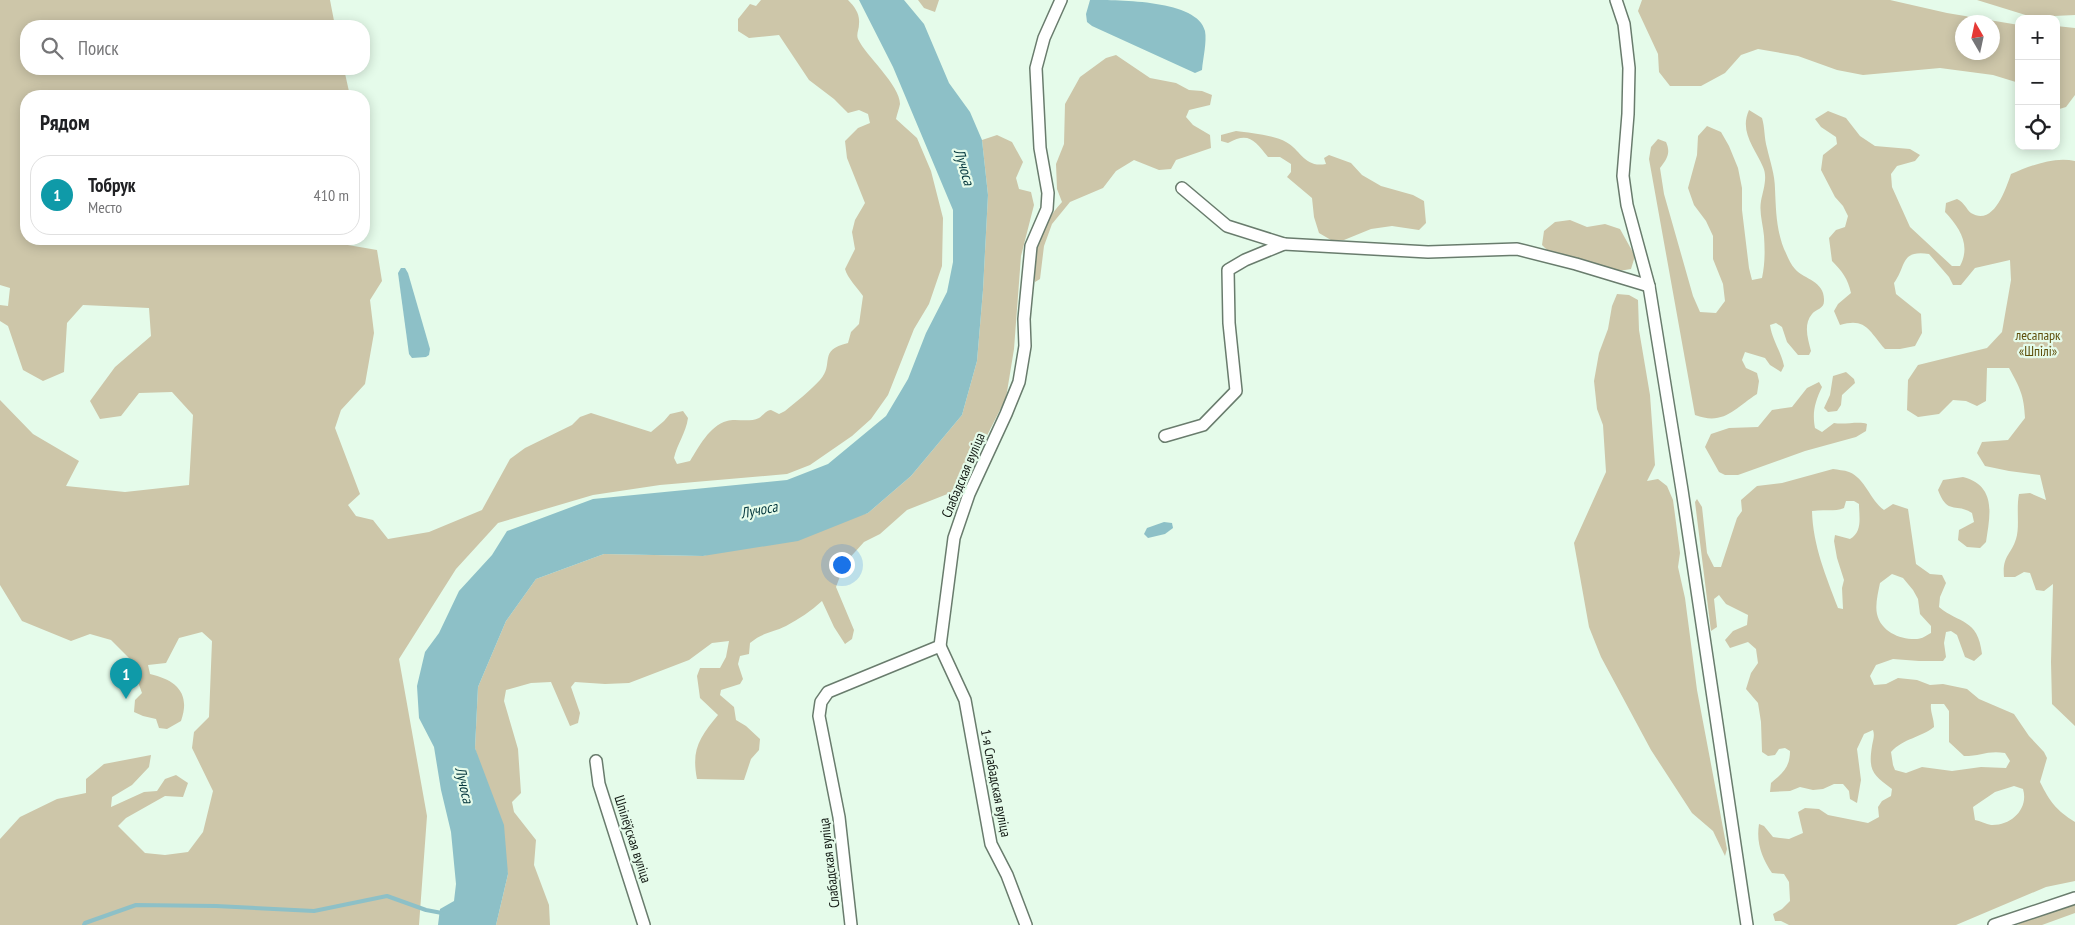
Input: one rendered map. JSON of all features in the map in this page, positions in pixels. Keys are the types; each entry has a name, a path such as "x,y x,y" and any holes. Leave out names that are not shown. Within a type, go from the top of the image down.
{"street":[{"name":"Слабадская вуліца","path":"851,925 839,817 819,716 822,702 828,692 940,646 954,538 969,494 1019,382 1025,346 1024,319 1032,246 1047,209 1048,193 1040,148 1036,68 1044,38 1061,0"},
{"path":"1616,0 1624,24 1629,68 1628,114 1623,176 1627,205 1649,286 1682,490 1747,925"},
{"path":"1182,188 1227,226 1284,244 1428,252 1517,249 1649,286"},
{"path":"1165,436 1203,425 1236,391 1229,323 1228,270 1245,260 1284,244"},
{"name":"1-я Слабадская вуліца","path":"940,646 965,700 992,844 1007,875 1026,925"},
{"name":"Шпілёўская вуліца","path":"596,761 599,784 644,925"},
{"path":"1994,925 2075,898"}],"green space":[{"path":"0,0 330,0 334,20 20,20 20,75 345,75 349,90 20,90 20,245 348,245 377,250 382,281 370,300 374,333 365,384 341,410 335,428 360,494 348,505 356,516 373,520 388,539 429,532 482,510 510,459 525,448 572,425 580,417 591,413 651,432 670,414 683,411 688,418 674,458 677,464 690,461 705,438 715,427 731,420 759,418 771,410 779,414 785,411 820,380 824,374 829,354 833,349 848,343 851,332 859,324 863,296 850,280 845,269 855,249 852,232 855,220 865,203 847,158 845,141 858,128 870,123 868,114 859,110 848,113 834,99 809,80 779,35 749,38 738,31 738,19 750,4 756,6 761,0 848,0 855,8 859,17 858,39 899,96 900,104 896,119 917,138 931,171 943,218 942,266 929,304 914,329 888,395 871,419 852,436 810,465 787,474 660,485 593,495 498,523 456,569 399,659 427,816 419,925 0,925 0,839 20,817 57,799 86,793 86,779 104,764 151,755 149,767 132,785 112,797 111,807 144,792 157,791 165,779 176,775 188,783 183,797 165,796 126,818 118,826 145,853 165,855 188,852 203,832 213,791 192,748 194,732 209,717 212,641 202,632 179,638 166,663 148,665 150,674 167,680 179,689 184,703 181,721 167,729 159,728 156,719 134,712 135,700 142,693 138,682 138,667 111,640 90,634 71,641 22,621 0,585 0,400 33,434 79,461 66,486 125,492 189,485 193,415 172,392 139,393 121,416 100,419 90,401 115,367 151,336 149,308 83,305 67,323 64,372 43,381 23,370 8,326 0,321 0,305 8,306 10,288 0,285"},
{"path":"918,0 939,0 935,12 924,8"},
{"path":"1642,0 1890,0 1959,15 1955,15 1955,60 2000,60 2000,22 2015,24 2015,82 1993,75 1940,68 1863,75 1837,70 1798,56 1758,49 1741,55 1725,73 1701,86 1670,86 1659,72 1658,54 1638,11"},
{"path":"1977,0 2075,0 2075,15 2026,15"},
{"path":"2060,26 2075,28 2075,95 2066,107 2060,109"},
{"path":"1116,55 1150,78 1176,83 1189,90 1202,91 1212,95 1210,105 1189,110 1186,117 1193,125 1210,135 1211,148 1176,160 1171,169 1159,170 1134,160 1116,171 1103,188 1070,202 1052,224 1044,246 1040,279 1035,282 1034,260 1036,250 1049,219 1062,202 1057,189 1056,164 1064,144 1065,104 1080,77 1106,58"},
{"path":"1749,110 1762,118 1774,179 1778,226 1784,249 1795,269 1821,289 1824,304 1809,318 1807,332 1811,351 1809,355 1798,355 1787,342 1782,327 1776,323 1770,325 1784,366 1781,372 1770,365 1765,358 1745,352 1742,360 1746,368 1757,373 1759,381 1757,394 1729,414 1722,417 1705,418 1695,415 1649,159 1651,147 1658,139 1666,142 1668,156 1660,168 1664,194 1693,296 1700,312 1716,313 1725,301 1723,284 1713,259 1713,236 1706,221 1694,205 1688,188 1697,155 1698,136 1707,126 1721,132 1738,168 1752,280 1762,278 1765,247 1761,205 1765,175 1747,133 1746,118"},
{"name":"лесапарк «Шпілі»","path":"1828,111 1846,118 1860,136 1875,146 1910,149 1920,155 1915,161 1897,166 1891,174 1892,187 1910,227 1952,266 1960,266 1963,258 1964,244 1955,224 1945,212 1946,203 1957,199 1971,213 1979,216 1986,215 1998,204 2011,174 2051,161 2075,161 2075,726 2052,704 2053,584 2044,591 2036,590 2030,573 2024,572 2015,577 2004,577 2004,564 2017,534 2019,494 2030,493 2046,500 2040,475 1985,466 1977,453 1982,442 2008,440 2025,418 2024,403 2013,375 2009,368 1987,368 1986,401 1977,406 1966,401 1953,400 1939,414 1918,417 1907,410 1908,380 1918,365 1987,348 2002,332 2011,280 2010,260 1975,268 1961,285 1953,285 1949,277 1929,254 1913,254 1909,257 1894,283 1896,294 1921,314 1922,333 1915,346 1885,349 1871,331 1861,324 1849,323 1840,325 1834,311 1838,304 1851,293 1844,276 1832,261 1829,238 1836,230 1845,227 1848,216 1843,206 1835,197 1821,170 1823,155 1837,144 1836,137 1821,127 1815,119"},
{"path":"1236,131 1281,140 1291,145 1303,158 1319,165 1326,164 1324,158 1329,155 1351,163 1362,175 1381,186 1413,195 1424,201 1426,223 1419,230 1392,226 1371,229 1344,240 1331,240 1319,233 1314,217 1312,198 1287,177 1291,172 1291,164 1280,157 1268,157 1255,142 1246,138 1228,143 1221,141 1221,135"},
{"path":"997,135 1012,142 1023,162 1016,178 1019,189 1031,192 1034,205 1021,256 1014,349 1006,398 960,489 907,510 880,534 864,542 845,563 836,587 854,630 852,639 845,644 834,627 822,601 791,623 755,639 750,643 749,654 740,656 738,664 743,679 740,684 721,690 720,695 734,707 736,720 746,726 760,739 759,750 751,759 744,780 697,779 695,769 698,744 718,715 700,698 697,676 700,668 720,668 726,657 729,641 712,643 689,660 629,683 575,682 571,687 580,713 578,723 570,726 551,682 531,683 506,690 504,701 518,749 521,793 512,802 514,812 536,840 534,865 549,905 550,925 496,925 508,874 475,748 478,687 506,621 536,579 604,554 703,556 868,513 911,476 962,415 977,361 988,195 982,140"},
{"path":"1570,220 1587,227 1605,224 1620,229 1635,256 1631,269 1619,271 1550,253 1542,245 1544,231 1555,222"},
{"path":"1617,294 1629,295 1638,300 1639,330 1650,395 1655,465 1647,481 1658,479 1667,486 1673,500 1680,553 1678,567 1685,598 1697,690 1727,849 1725,856 1713,831 1692,813 1651,750 1601,657 1589,627 1574,543 1606,472 1603,425 1597,409 1594,381 1599,353 1608,329 1612,306"},
{"path":"1846,372 1854,379 1855,383 1842,395 1841,405 1837,411 1828,412 1824,408 1830,395 1833,376"},
{"path":"1819,382 1822,387 1815,407 1815,428 1822,432 1834,423 1860,423 1867,424 1866,431 1856,437 1805,451 1738,475 1725,475 1719,472 1705,447 1711,434 1729,428 1758,427 1772,410 1792,407 1807,388"},
{"path":"1833,469 1845,471 1859,479 1884,510 1893,504 1908,509 1916,564 1930,574 1942,575 1946,583 1940,597 1939,607 1972,628 1980,642 1982,654 1974,661 1965,657 1957,635 1951,631 1946,632 1944,643 1946,657 1943,661 1893,659 1876,665 1870,676 1874,685 1886,684 1898,678 1917,680 1930,685 1943,684 1967,689 1979,699 2014,714 2047,758 2040,782 2050,800 2063,814 2075,822 2075,881 2046,887 1956,925 1789,925 1781,921 1775,921 1773,914 1790,901 1789,882 1784,874 1772,873 1765,862 1759,844 1759,824 1764,826 1773,837 1789,839 1803,833 1798,812 1805,808 1819,809 1828,815 1868,823 1879,817 1878,807 1882,801 1891,796 1892,789 1873,772 1871,754 1873,730 1864,734 1857,749 1861,780 1857,803 1850,799 1849,791 1843,784 1834,784 1823,789 1813,790 1800,787 1790,791 1770,792 1771,783 1787,766 1790,751 1785,748 1779,749 1775,755 1768,756 1762,752 1758,703 1746,689 1751,673 1758,663 1756,649 1748,642 1730,648 1725,640 1733,631 1747,625 1748,615 1726,604 1719,595 1714,599 1717,627 1711,631 1695,502 1697,499 1702,507 1707,553 1714,567 1721,567 1737,518 1742,511 1741,500 1757,486 1782,483","holes":["1846,501 1854,501 1859,504 1860,519 1859,528 1850,539 1835,535 1834,541 1837,558 1844,580 1842,588 1843,609 1838,608 1821,561 1812,511 1844,508","1892,574 1903,578 1918,599 1920,614 1931,626 1931,633 1921,638 1911,639 1892,634 1887,630 1879,620 1876,610 1880,583","1931,704 1944,704 1949,711 1949,742 1964,756 1994,752 2005,753 2010,761 2006,768 1981,767 1952,771 1922,767 1906,773 1895,770 1891,752 1901,744 1934,727","2014,786 2023,789 2023,803 2017,815 1998,825 1975,820 1973,807 1995,792"]},
{"path":"1963,477 1974,481 1982,487 1989,503 1986,542 1980,548 1967,547 1958,540 1959,530 1974,522 1972,513 1961,508 1949,506 1945,503 1938,490 1943,480"},
{"path":"2075,903 2075,913 2042,925 2017,925 2048,911"}],"water":[{"name":"Лучоса","path":"859,0 904,0 924,24 949,83 970,112 982,140 988,195 983,290 977,361 962,415 911,476 868,513 798,541 703,556 604,554 536,579 506,621 478,687 475,748 504,825 508,874 496,925 438,925 440,909 454,901 456,884 451,832 441,790 434,747 419,718 417,686 425,652 439,633 459,591 492,555 507,531 593,499 787,480 828,464 886,416 908,379 926,333 947,292 953,262 953,210 893,67"},
{"path":"1090,0 1120,0 1156,4 1188,13 1199,21 1205,31 1202,70 1195,73 1092,26 1087,22 1086,14"},
{"path":"401,268 405,268 408,273 430,349 429,355 426,357 412,358 409,354 398,273"},
{"path":"1164,522 1172,523 1173,528 1165,534 1148,538 1144,534 1147,528"}],"waterway":[{"path":"84,925 85,923 136,905 216,906 314,911 387,896 426,910 442,913"}],"place":[{"name":"Тобрук","path":"126,699"}]}
